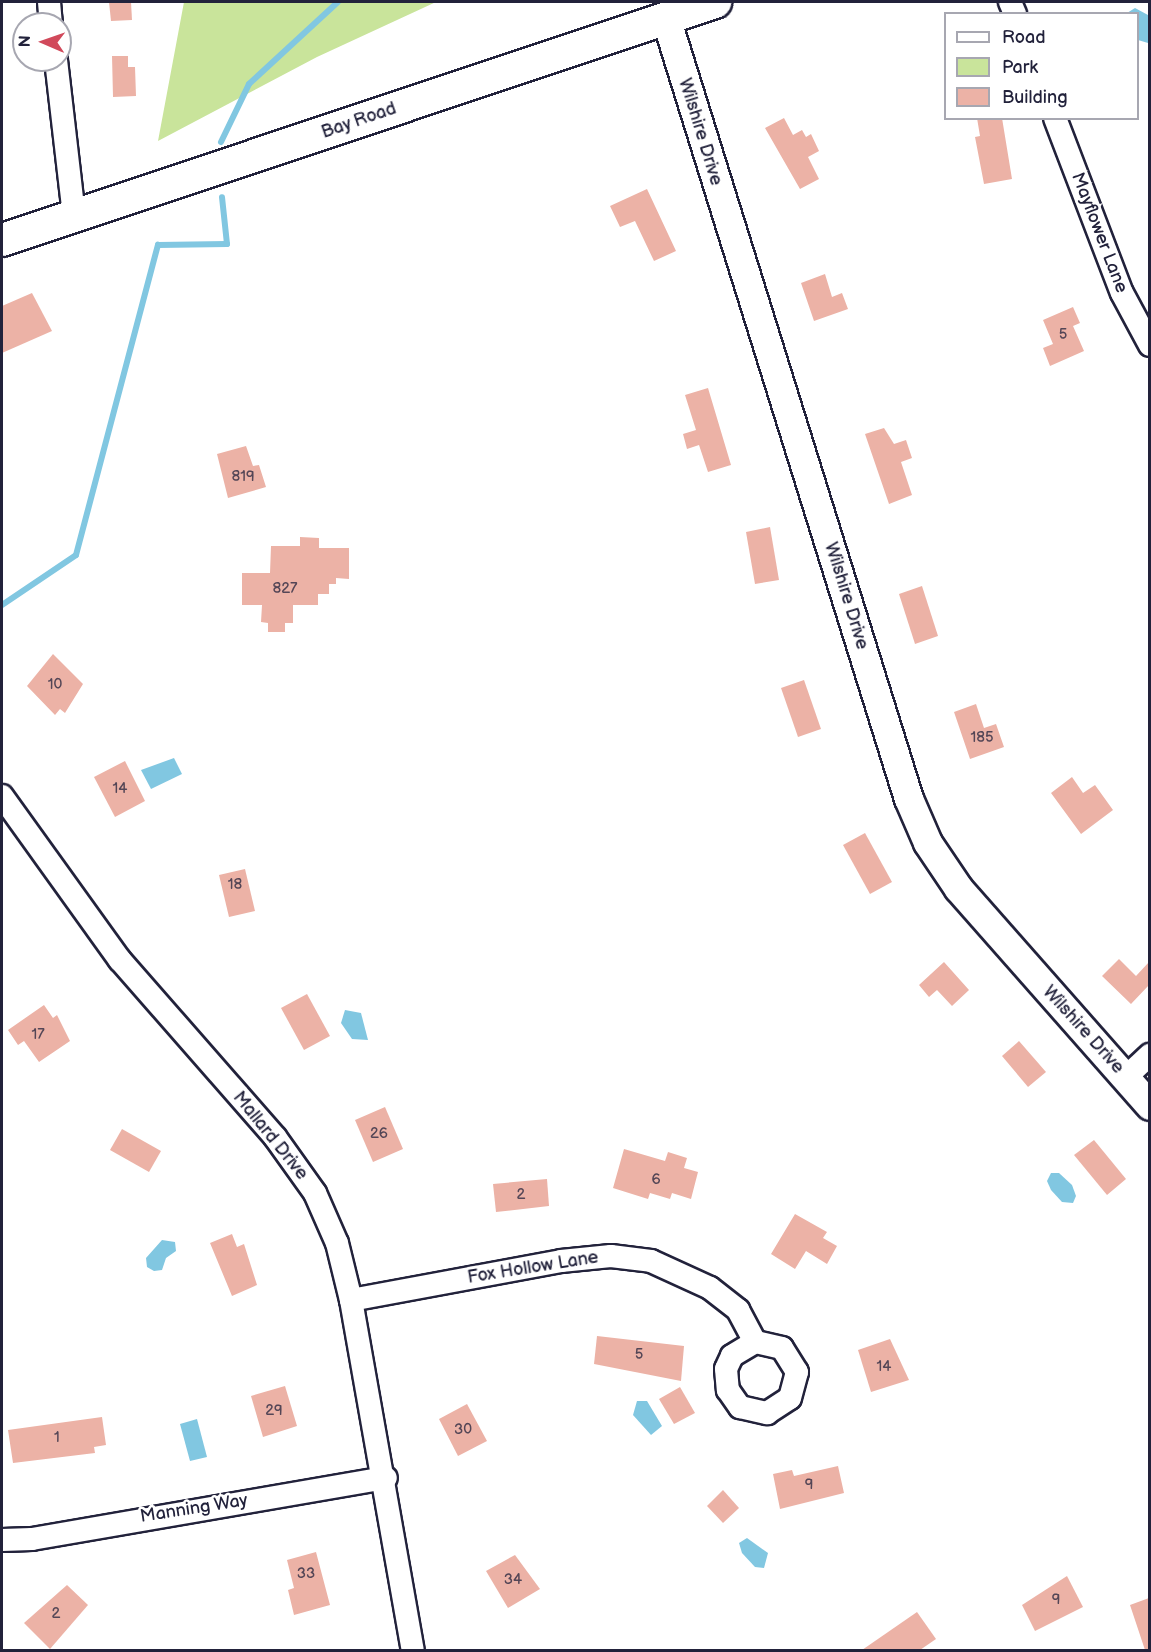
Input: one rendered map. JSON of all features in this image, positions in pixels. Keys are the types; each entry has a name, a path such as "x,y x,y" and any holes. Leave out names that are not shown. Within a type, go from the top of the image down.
{"main road":[{"name":"Bay Road","path":"2,240 715,2"}],"street":[{"name":"Wilshire Drive","path":"666,18 909,799 928,843 959,889 1149,1106"},
{"path":"57,72 74,216"},
{"name":"Mayflower Lane","path":"1056,120 1122,293 1149,345"},
{"name":"Mallard Drive","path":"2,796 120,960 275,1137 315,1193 337,1243 351,1300 386,1478 413,1650"},
{"path":"1125,1078 1149,1055"},
{"name":"Fox Hollow Lane","path":"351,1300 561,1261 631,1258 670,1268 710,1288 738,1311 755,1342"},
{"name":"Manning Way","path":"2,1540 32,1539 386,1478"}],"green space":[{"path":"184,2 436,2 317,57 158,141"}],"water":[{"path":"1135,8 1148,15 1148,43 1139,40 1139,12 1129,12"},
{"path":"174,758 182,774 151,789 141,770"},
{"path":"345,1010 361,1013 368,1040 352,1039 341,1023"},
{"path":"1051,1173 1059,1173 1072,1185 1076,1196 1073,1203 1062,1202 1051,1190 1047,1181"},
{"path":"162,1240 175,1242 176,1251 166,1258 162,1270 154,1271 147,1267 146,1258"},
{"path":"637,1401 647,1401 662,1426 651,1435 633,1415"},
{"path":"197,1419 207,1457 190,1461 180,1424"},
{"path":"747,1538 768,1553 764,1568 755,1567 742,1553 739,1543"}],"building":[{"path":"109,2 131,2 132,20 111,21"},
{"path":"112,56 128,56 128,67 135,67 136,96 113,97"},
{"path":"784,118 793,135 802,130 806,137 811,134 819,151 808,157 819,179 800,189 765,128"},
{"path":"977,120 1002,120 1012,179 984,184 975,137 980,136"},
{"path":"647,189 676,251 654,261 635,221 620,227 610,206"},
{"path":"825,274 832,297 842,293 848,309 814,321 801,283"},
{"path":"32,293 52,331 2,353 2,306"},
{"path":"1073,307 1080,323 1073,326 1084,351 1050,366 1043,348 1053,344 1043,320"},
{"path":"708,388 731,465 708,472 699,445 687,449 683,434 696,430 685,395"},
{"path":"884,428 894,444 906,440 912,458 901,462 912,495 889,504 865,434"},
{"path":"246,446 253,466 259,465 266,487 228,498 217,454"},
{"path":"770,527 779,580 755,584 746,532"},
{"path":"300,537 319,538 319,548 349,548 349,579 336,578 336,584 329,584 329,594 318,594 318,605 293,605 293,623 285,623 285,632 268,632 268,623 261,622 262,605 242,605 242,573 270,573 271,546 300,546"},
{"path":"922,586 938,636 915,644 899,594"},
{"path":"53,654 83,684 65,713 60,709 55,715 27,686"},
{"path":"804,680 821,729 798,737 781,688"},
{"path":"976,704 984,728 996,724 1004,747 970,759 954,712"},
{"path":"125,761 145,801 115,817 94,777"},
{"path":"1072,777 1083,793 1095,785 1113,810 1081,834 1051,793"},
{"path":"865,833 892,882 870,894 843,845"},
{"path":"245,869 255,911 229,917 219,875"},
{"path":"1119,959 1136,976 1149,962 1149,985 1131,1004 1102,976"},
{"path":"944,962 969,990 952,1006 937,990 929,997 919,985"},
{"path":"307,994 330,1036 304,1050 281,1008"},
{"path":"44,1005 53,1018 57,1015 70,1041 39,1062 24,1041 18,1045 8,1030"},
{"path":"1019,1041 1046,1072 1028,1087 1002,1056"},
{"path":"385,1107 403,1149 373,1162 355,1120"},
{"path":"122,1129 161,1151 149,1172 110,1150"},
{"path":"1094,1140 1126,1179 1107,1195 1074,1155"},
{"path":"624,1149 665,1161 668,1152 687,1158 684,1168 698,1172 691,1199 672,1193 670,1199 650,1193 648,1199 613,1188"},
{"path":"547,1179 549,1206 496,1212 493,1184"},
{"path":"795,1214 827,1232 823,1238 837,1246 827,1264 806,1251 795,1269 771,1254"},
{"path":"232,1234 237,1247 244,1244 257,1285 232,1296 210,1243"},
{"path":"597,1336 684,1346 681,1381 594,1364"},
{"path":"890,1339 909,1380 871,1392 858,1350"},
{"path":"285,1386 297,1426 263,1437 251,1396"},
{"path":"680,1387 695,1413 674,1424 659,1399"},
{"path":"467,1404 487,1441 458,1456 439,1419"},
{"path":"102,1417 106,1445 94,1447 95,1453 13,1463 8,1430"},
{"path":"838,1466 844,1493 780,1509 773,1474 792,1470 794,1476"},
{"path":"723,1490 739,1508 723,1523 707,1506"},
{"path":"316,1552 330,1605 294,1615 288,1590 294,1588 287,1560"},
{"path":"515,1555 540,1589 508,1608 486,1571"},
{"path":"1067,1576 1083,1607 1035,1631 1022,1605"},
{"path":"67,1585 88,1605 50,1649 24,1623"},
{"path":"1149,1598 1149,1650 1145,1650 1130,1605"},
{"path":"917,1612 936,1639 920,1650 862,1650"}],"waterway":[{"path":"221,142 249,84 338,2"},
{"path":"2,605 76,555 158,245 227,244 222,197"}]}
